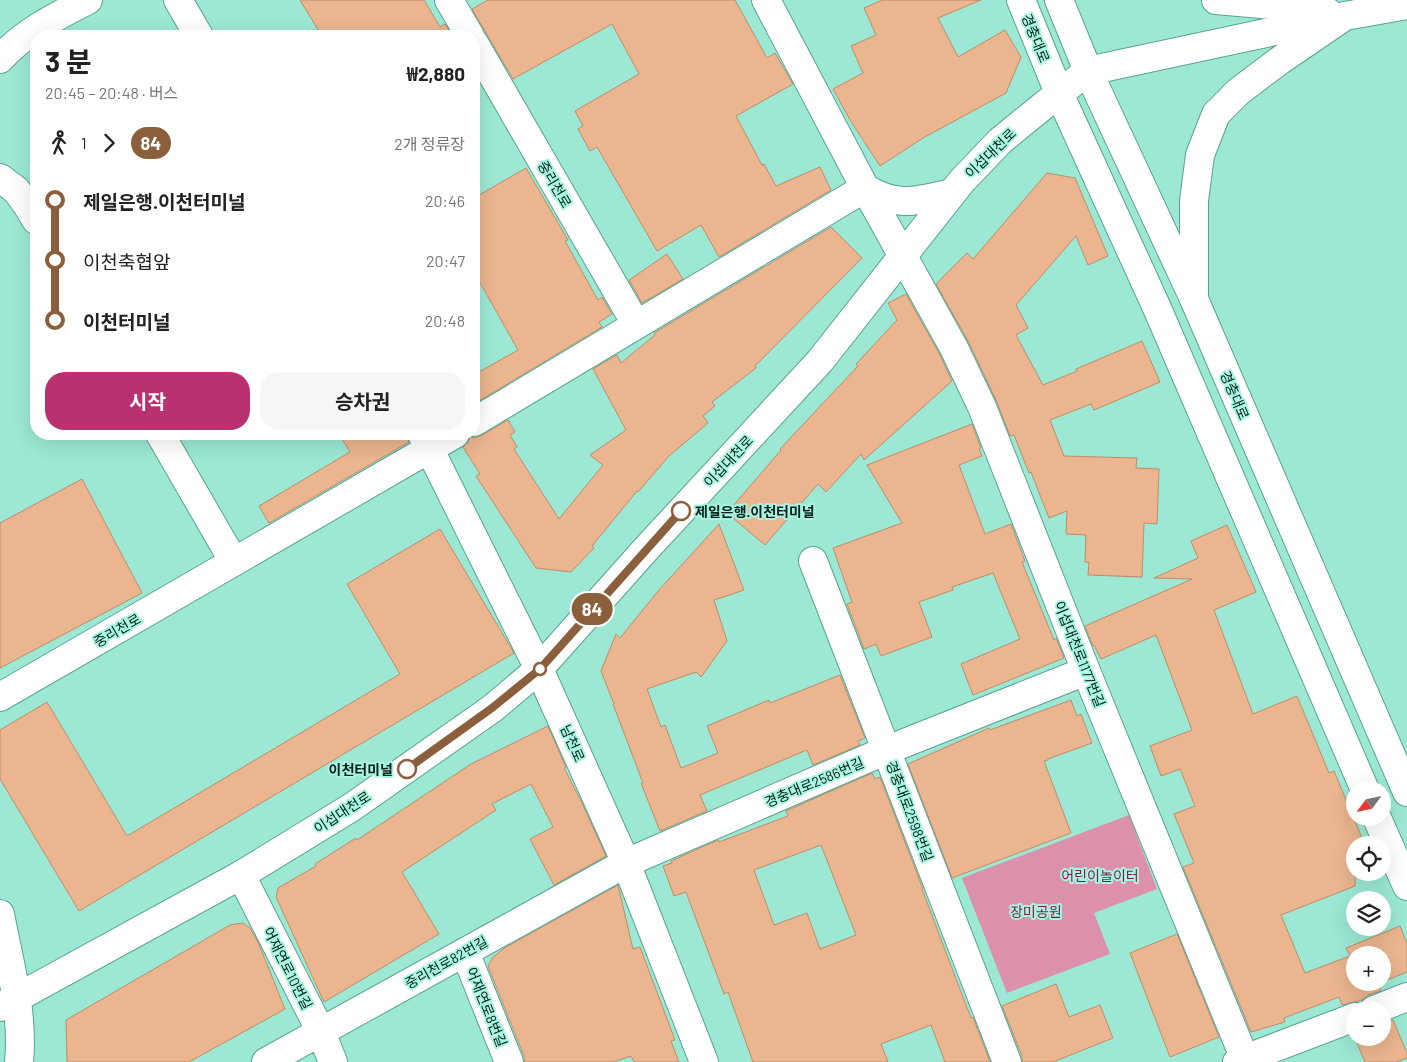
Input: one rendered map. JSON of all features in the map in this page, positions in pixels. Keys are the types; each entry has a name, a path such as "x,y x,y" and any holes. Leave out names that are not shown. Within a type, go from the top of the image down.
{"street":[{"path":"5,54 53,0"},
{"path":"35,30 48,20 88,0"},
{"path":"178,0 196,30"},
{"path":"449,0 466,30"},
{"path":"766,0 902,256"},
{"name":"경충대로","path":"1021,0 1059,94 1157,308 1361,781"},
{"name":"경충대로","path":"1059,0 1088,71 1194,299 1407,792"},
{"path":"1216,0 1274,4 1345,16"},
{"name":"이섭대천로","path":"8,1002 241,875 352,807 492,708 540,669 646,550 820,361 961,182 1000,141 1088,71 1345,16 1407,5"},
{"path":"1194,299 1194,201 1200,155 1216,114 1245,87 1279,61 1345,16"},
{"path":"5,54 30,34"},
{"name":"중리천로","path":"480,53 636,324"},
{"path":"0,178 16,190 30,209"},
{"path":"865,188 890,200 907,202 952,193"},
{"path":"480,418 865,188"},
{"name":"이섭대천로1177번길","path":"902,256 954,348 982,407 1243,1061"},
{"path":"163,440 234,562"},
{"name":"중리천로","path":"0,697 234,562 426,441"},
{"name":"남천로","path":"426,441 540,669 626,863 704,1062"},
{"name":"경충대로2598번길","path":"813,560 1007,1062"},
{"name":"경충대로2586번길","path":"626,863 887,750 1086,670"},
{"path":"1381,826 1407,886"},
{"name":"중리천로82번길","path":"266,1062 626,863"},
{"name":"어재연로10번길","path":"241,875 321,1032 333,1062"},
{"path":"0,914 8,1002 20,1048 19,1062"},
{"name":"어재연로8번길","path":"465,952 509,1062"},
{"path":"1391,1003 1407,997"},
{"path":"1243,1061 1346,1021"}],"green space":[{"name":"장미공원","path":"1129,815 1157,889 1094,913 1110,954 1007,993 962,878"}],"building":[{"path":"300,0 424,0 440,27 445,24 448,30 318,30"},
{"path":"488,0 735,0 767,58 775,53 793,84 736,116 762,165 764,164 776,186 820,167 831,190 719,257 701,225 657,251 597,147 590,151 578,129 583,126 575,111 639,74 612,24 513,79 472,9"},
{"path":"882,0 981,0 938,18 958,57 1005,30 1021,57 1006,93 923,138 880,166 850,120 833,89 863,73 851,46 876,35 864,8"},
{"path":"526,168 568,240 565,241 598,300 602,297 612,314 599,322 602,327 480,400 480,371 518,350 480,283 480,195"},
{"path":"1047,173 1075,178 1108,256 1088,265 1076,236 1016,305 1028,328 1016,335 1043,385 1142,341 1160,382 1094,410 1091,404 1050,420 1064,456 1137,458 1136,468 1159,469 1157,524 1144,523 1142,577 1088,575 1089,562 1085,562 1086,535 1066,534 1067,511 1049,518 1014,435 1010,436 996,400 968,341 936,284 967,253 973,259"},
{"path":"831,227 862,258 755,366 756,368 712,402 715,406 703,416 708,423 669,456 637,491 592,546 594,548 571,572 536,568 476,476 480,474 463,447 469,440 480,440 480,436 508,420 515,432 510,435 517,447 514,449 559,519 603,465 590,455 626,430 593,369 617,355 621,363 655,335 654,333"},
{"path":"667,254 683,279 642,303 629,280"},
{"path":"906,294 940,355 952,381 864,460 861,454 826,492 818,484 765,545 727,513 780,449 858,366 856,364 897,320 888,303"},
{"path":"972,424 982,456 959,465 985,534 1011,524 1025,561 1022,562 1054,640 1056,638 1064,658 973,695 961,664 1020,639 993,573 952,587 953,590 919,602 932,637 881,656 876,644 864,649 847,604 852,602 833,548 902,523 867,465"},
{"path":"343,440 408,440 409,442 269,523 259,506 350,452"},
{"path":"82,479 142,593 0,668 0,523"},
{"path":"719,524 744,590 714,600 727,641 701,677 696,672 647,689 661,727 665,725 681,768 718,753 707,726 769,700 770,703 840,675 865,738 858,741 860,745 813,765 807,750 700,795 707,811 660,831 601,671 616,634 620,638 659,590"},
{"path":"1227,525 1256,592 1214,610 1253,714 1297,696 1329,773 1334,771 1346,800 1346,826 1357,826 1361,836 1346,836 1346,881 1355,881 1355,886 1281,915 1305,973 1346,958 1346,991 1381,991 1368,995 1362,1000 1346,1001 1346,1004 1342,1005 1339,997 1284,1018 1285,1022 1251,1032 1183,867 1194,863 1174,814 1195,806 1180,769 1161,776 1150,746 1192,730 1156,635 1101,659 1093,646 1085,626 1192,579 1154,578 1198,558 1191,541"},
{"name":"이천터미널","path":"440,529 514,653 79,911 0,779 0,730 47,702 127,836 400,674 347,584"},
{"path":"1071,700 1077,716 1081,714 1092,743 1044,761 1071,833 952,878 908,764 989,728 990,730"},
{"path":"548,726 566,767 564,768 606,856 554,885 530,839 553,827 531,784 492,804 496,810 402,872 439,934 324,1002 276,897 278,888 316,866 315,864 356,838 357,840 471,764"},
{"path":"872,773 875,779 880,777 971,1018 973,1017 990,1062 945,1062 931,1025 881,1044 888,1062 753,1062 728,992 724,994 686,892 674,896 663,866 718,840 719,842 788,816 786,811","holes":["821,845 856,935 820,949 807,913 774,925 754,870"]},
{"path":"618,885 633,949 640,947 675,1040 671,1041 679,1062 634,1062 631,1056 613,1062 524,1062 524,1056 488,966 493,957 506,947"},
{"path":"243,923 250,928 258,942 285,1009 189,1062 67,1062 66,1020 230,925"},
{"path":"1400,926 1407,944 1407,972 1391,978 1391,946 1351,946 1375,936 1391,936 1391,930"},
{"path":"1177,934 1219,1037 1170,1057 1130,953"},
{"path":"1056,984 1069,1017 1100,1005 1113,1038 1053,1062 1022,1062 1022,1056 1002,1006"},
{"path":"1393,1020 1407,1053 1407,1058 1396,1062 1365,1062 1358,1046 1391,1046 1391,1021"}],"bus line":[{"name":"84","path":"407,769 492,708 540,669 681,511"}],"place":[{"name":"제일은행.이천터미널","path":"681,511"},
{"name":"이천터미널","path":"407,769"}],"park label":[{"name":"어린이놀이터","path":"1100,875"}]}
